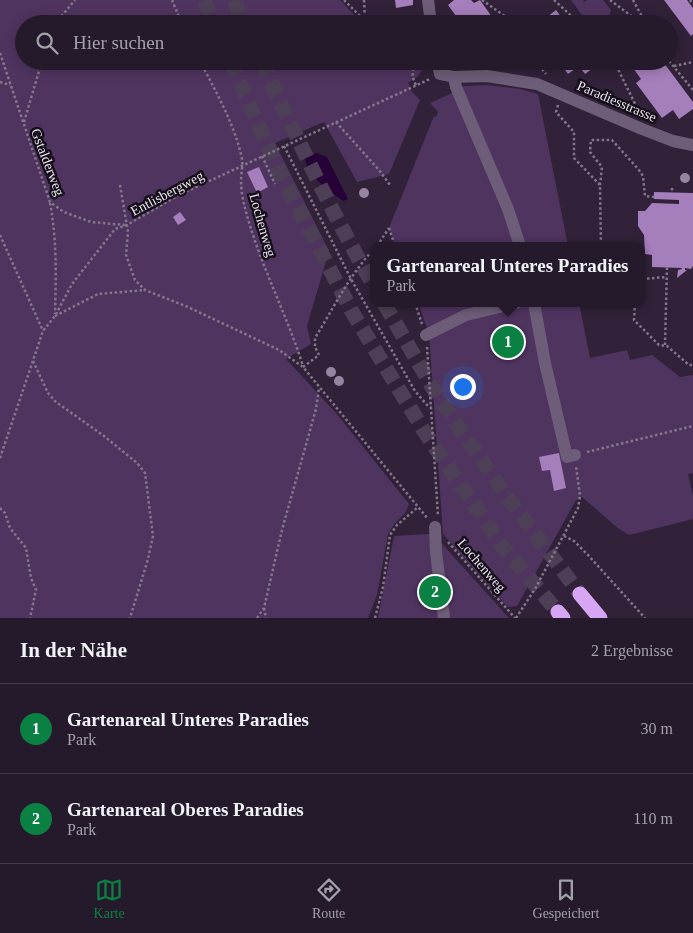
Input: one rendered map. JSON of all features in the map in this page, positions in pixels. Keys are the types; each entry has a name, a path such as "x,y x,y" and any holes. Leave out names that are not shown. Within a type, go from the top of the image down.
{"highway":[{"path":"580,594 600,618"}],"street":[{"path":"428,0 430,15"},
{"path":"439,70 440,74"},
{"name":"Paradiesstrasse","path":"440,74 454,77 487,76 537,84 642,129 673,141 693,146"},
{"path":"454,77 456,87 484,149 519,242"},
{"path":"426,335 466,316 501,307"},
{"path":"535,307 567,457 575,455"},
{"path":"436,527 436,552 444,618"}],"path":[{"path":"62,15 75,0"},
{"path":"172,0 178,15"},
{"path":"344,0 360,15"},
{"path":"364,0 365,15"},
{"path":"482,0 503,15"},
{"path":"554,0 570,15"},
{"path":"610,0 630,15"},
{"path":"633,0 641,15"},
{"path":"690,0 693,4"},
{"name":"Gstalderweg","path":"0,53 50,202 64,212 91,222 127,226"},
{"path":"678,65 693,62"},
{"path":"23,124 39,70"},
{"name":"Lochenweg","path":"204,70 229,121 242,159 241,182 245,208 274,293 295,341 303,367 418,507 515,618"},
{"path":"414,70 412,78 416,85"},
{"path":"542,70 549,79"},
{"path":"618,70 644,121"},
{"path":"677,70 693,90"},
{"name":"Entlisbergweg","path":"146,290 135,280 126,254 127,226 179,194 440,74"},
{"path":"0,82 12,85"},
{"path":"559,104 556,112 574,132 574,158 600,185"},
{"path":"336,121 380,170 390,186"},
{"path":"601,242 600,185 602,167 590,152 591,140 612,140 643,176 645,196 654,197"},
{"path":"284,146 304,187"},
{"path":"284,146 351,279 415,391 431,407"},
{"path":"262,156 275,184"},
{"path":"0,458 43,332 55,316 72,284 98,249 115,229 127,226 120,185"},
{"path":"672,188 672,193"},
{"path":"50,202 54,222 56,253 55,316"},
{"path":"380,242 389,228 394,242"},
{"path":"0,234 43,332"},
{"path":"55,316 98,294 146,290 188,307 279,350 303,367 319,355 315,347 315,338 351,279 370,253"},
{"path":"665,345 667,267"},
{"path":"645,279 667,277"},
{"path":"416,307 426,335 438,515 436,527"},
{"path":"635,307 634,320 659,345 665,345 688,365 693,365"},
{"path":"33,360 48,392 56,402 104,436 137,463 146,473 153,536 130,618"},
{"path":"257,618 264,608 284,521 316,409 319,388"},
{"path":"515,618 535,589 578,508 580,499 575,455 693,426"},
{"path":"376,618 383,587 390,535 397,525 418,507"},
{"path":"0,508 5,514 10,528 26,548 36,590 30,618"},
{"path":"564,536 574,541 583,549 645,618"},
{"path":"264,608 266,618"}],"shaded area":[{"path":"0,0 340,0 354,15 15,15 15,70 422,70 418,76 408,83 412,92 420,100 389,174 357,182 324,122 275,143 329,251 307,326 311,344 286,359 336,413 409,504 405,513 388,534 377,595 368,618 0,618"},
{"path":"571,0 583,0 584,2 587,0 603,0 611,10 610,15 582,15"},
{"path":"487,85 520,89 538,94 567,242 394,242 389,228 434,116 436,117 438,112 430,103 461,89 463,86"},
{"path":"317,153 327,157 348,199 343,201 319,182 309,170 305,157"},
{"path":"419,307 580,307 590,358 627,350 630,360 652,355 680,377 693,375 693,473 688,474 693,496 693,519 629,535 619,529 582,497 576,500 517,606 508,607 443,534 429,333"},
{"path":"434,535 509,618 378,618 394,536"}],"building":[{"path":"395,0 413,0 413,5 396,8"},
{"path":"454,0 471,0 474,3 480,0 491,15 455,15 448,5"},
{"path":"664,0 687,0 693,8 693,34 691,36 678,19 678,15 675,15"},
{"path":"556,10 560,15 550,15"},
{"path":"565,70 574,70 568,74"},
{"path":"582,70 591,70 585,74"},
{"path":"634,70 669,70 693,102 693,109 679,119 673,110 662,118 636,83 641,79"},
{"path":"259,167 268,187 257,193 247,172"},
{"path":"654,192 693,193 693,266 691,269 685,268 687,270 677,278 678,270 681,268 652,267 652,255 645,254 644,235 638,226 638,211 645,211 652,203 679,204 679,200 654,199"},
{"path":"180,212 186,220 178,225 173,217"},
{"path":"559,453 566,488 554,491 550,470 542,471 539,457"}],"tunnel":[{"path":"204,0 210,15"},
{"path":"234,0 240,15"},
{"path":"234,70 279,171 351,310 424,431 502,546 558,612"},
{"path":"265,70 329,203 370,279"},
{"path":"386,307 438,397 506,495 580,594"}],"place":[{"name":"Gartenareal Unteres Paradies","path":"508,342"},
{"name":"Gartenareal Oberes Paradies","path":"435,592"}]}
